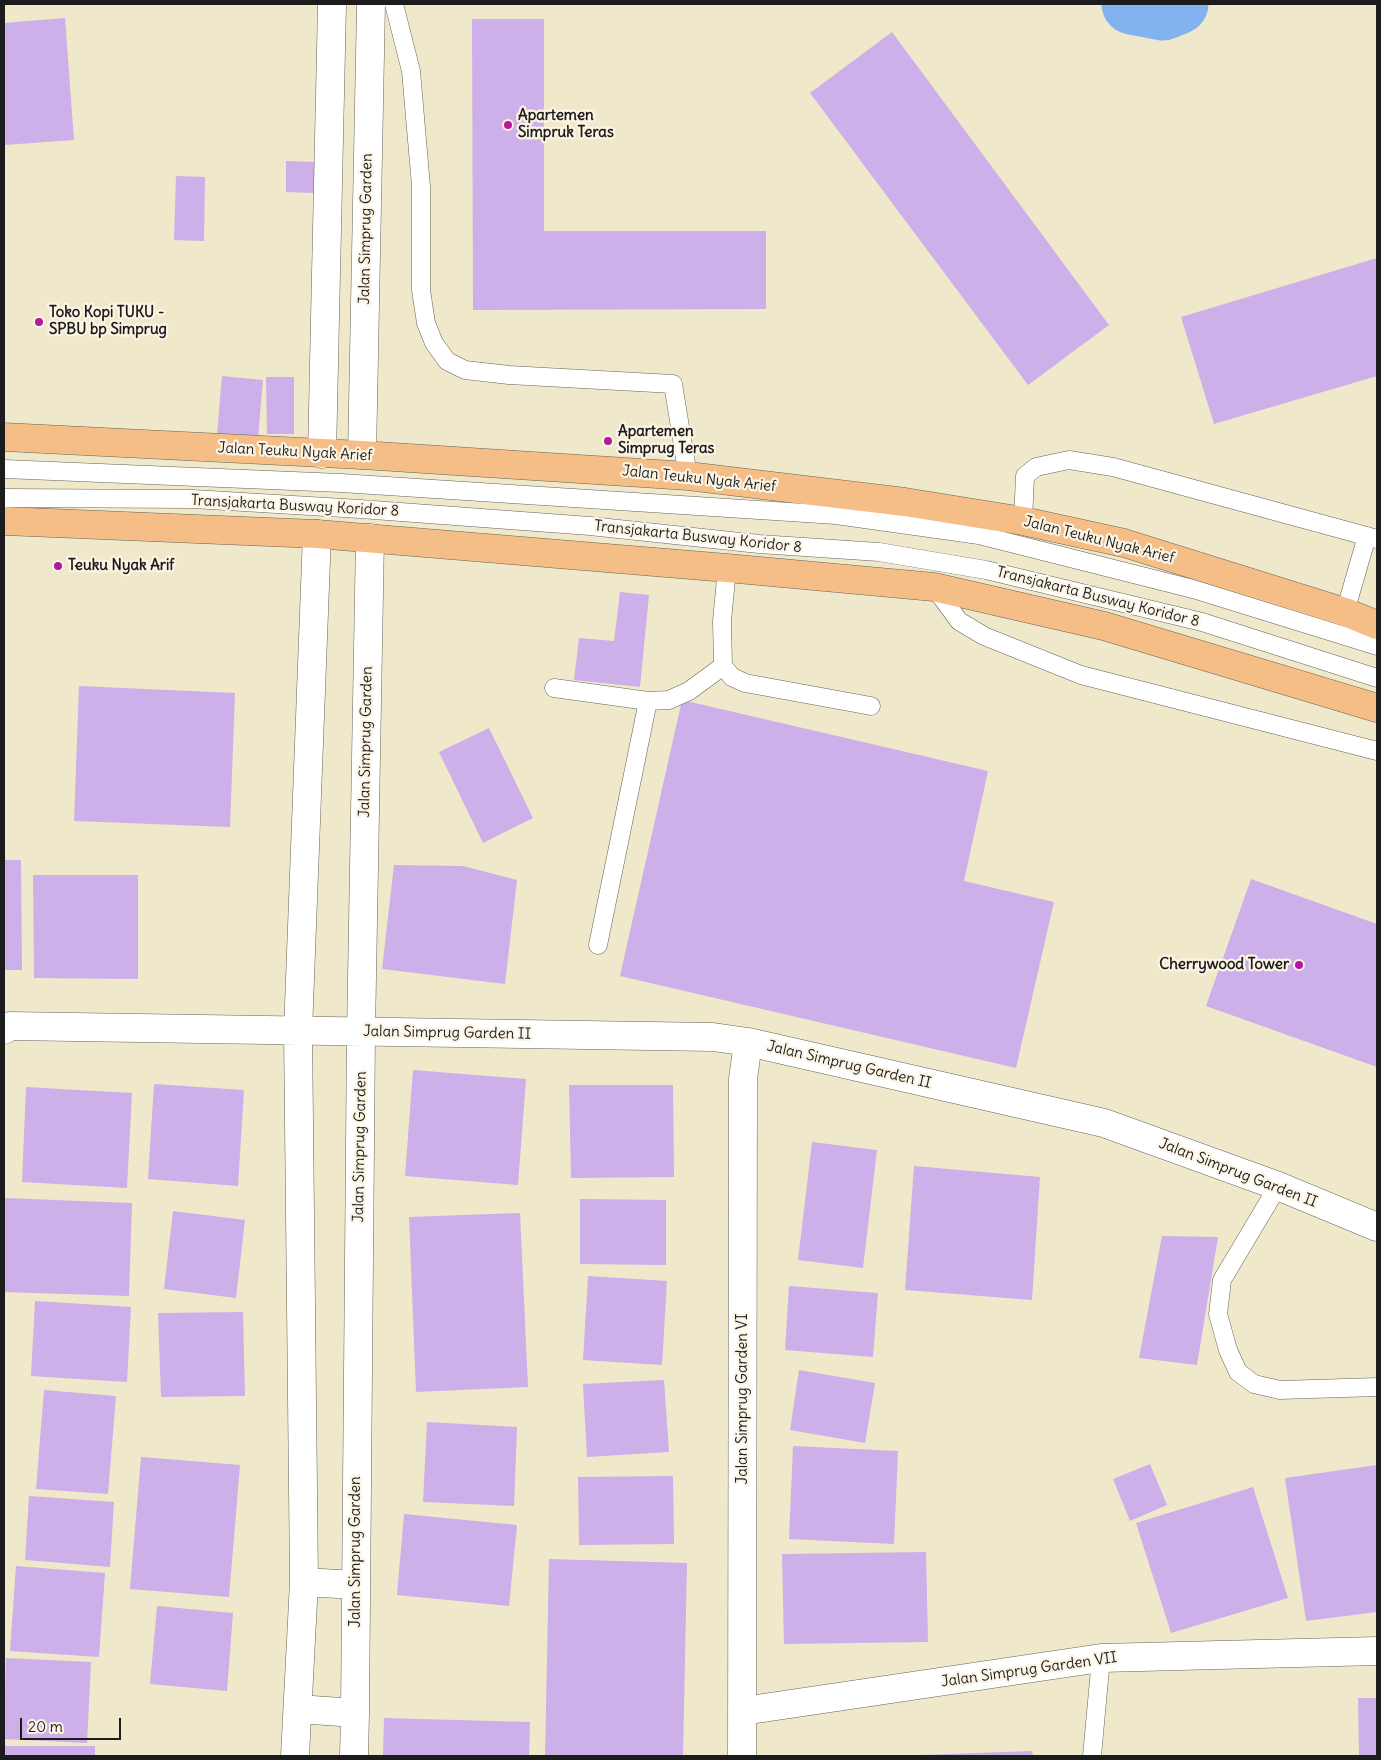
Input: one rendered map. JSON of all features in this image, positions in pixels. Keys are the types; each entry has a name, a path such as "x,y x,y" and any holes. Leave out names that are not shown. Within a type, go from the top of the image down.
{"highway":[{"name":"Jalan Teuku Nyak Arief","path":"4,437 362,455 688,476 905,502 1023,521 1124,543 1345,612 1377,625"},
{"path":"4,521 317,534 727,568 934,588 1104,626 1377,708"}],"street":[{"path":"322,454 332,4"},
{"name":"Jalan Simprug Garden","path":"362,455 371,4"},
{"path":"295,1756 304,1582 298,1031 317,534"},
{"name":"Jalan Simprug Garden","path":"354,1756 361,1032 370,538"},
{"path":"4,1030 10,1026 298,1031"},
{"name":"Jalan Simprug Garden II","path":"298,1031 713,1037 748,1042 1104,1123 1278,1186 1377,1227"},
{"name":"Jalan Simprug Garden VI","path":"742,1756 744,1079 748,1042"},
{"path":"304,1582 356,1585"},
{"name":"Jalan Simprug Garden VII","path":"743,1711 1101,1658 1377,1651"},
{"path":"298,1709 355,1713"}],"lane":[{"path":"394,4 411,71 421,186 421,290 426,323 434,343 447,361 465,370 509,375 673,384 688,476"},
{"path":"1023,521 1025,476 1036,467 1069,460 1112,467 1372,538 1345,612"},
{"name":"Transjakarta Busway Koridor 8","path":"4,469 341,483 836,516 988,538 1193,589 1377,646"},
{"name":"Transjakarta Busway Koridor 8","path":"4,498 193,499 590,526 759,544 879,552 986,570 1202,622 1377,678"},
{"path":"727,568 722,621 723,666 732,677 745,683 871,706"},
{"path":"934,588 959,621 984,636 1081,675 1377,752"},
{"path":"554,688 648,701 669,700 689,691 723,666"},
{"path":"598,945 648,701"},
{"path":"1278,1186 1222,1280 1218,1314 1228,1350 1238,1372 1254,1384 1280,1390 1377,1387"},
{"path":"1092,1756 1101,1658"}],"building":[{"path":"65,18 74,140 4,145 4,23"},
{"name":"Apartemen Simpruk Teras","path":"472,19 544,19 544,231 766,231 766,309 473,310"},
{"path":"892,32 1109,325 1028,385 810,93"},
{"path":"286,161 315,162 314,193 286,192"},
{"path":"176,176 205,177 204,241 174,240"},
{"path":"1377,258 1377,376 1214,424 1181,317"},
{"path":"222,376 263,380 258,438 217,434"},
{"path":"266,377 294,377 294,434 267,434"},
{"path":"620,592 649,595 640,687 574,680 579,638 614,641"},
{"path":"79,686 235,693 230,827 74,821"},
{"path":"682,700 988,771 964,881 1054,902 1016,1068 620,976"},
{"path":"489,728 533,818 483,843 439,752"},
{"path":"4,860 21,860 22,970 4,970"},
{"path":"394,865 463,866 517,880 505,984 382,969"},
{"path":"33,875 138,875 138,979 34,978"},
{"name":"Cherrywood Tower","path":"1251,879 1377,924 1377,1067 1206,1006"},
{"path":"413,1070 526,1079 518,1185 405,1176"},
{"path":"154,1084 244,1090 238,1186 148,1179"},
{"path":"569,1085 673,1085 674,1177 571,1178"},
{"path":"26,1087 132,1093 127,1188 22,1182"},
{"path":"812,1142 877,1150 863,1268 798,1260"},
{"path":"914,1166 1040,1177 1032,1300 905,1290"},
{"path":"4,1198 132,1203 129,1296 4,1292"},
{"path":"580,1199 666,1200 666,1265 580,1264"},
{"path":"173,1211 245,1220 236,1298 164,1289"},
{"path":"520,1213 528,1387 416,1392 409,1217"},
{"path":"1162,1236 1218,1237 1197,1365 1139,1358"},
{"path":"588,1276 667,1281 662,1365 583,1360"},
{"path":"789,1286 878,1293 873,1357 785,1350"},
{"path":"35,1301 131,1307 127,1382 31,1376"},
{"path":"243,1312 245,1396 161,1397 158,1313"},
{"path":"799,1370 875,1383 865,1443 790,1430"},
{"path":"664,1380 669,1452 587,1457 583,1384"},
{"path":"44,1390 116,1396 108,1494 36,1489"},
{"path":"427,1422 517,1427 514,1506 423,1502"},
{"path":"793,1446 898,1451 894,1544 789,1539"},
{"path":"141,1457 240,1465 229,1597 130,1589"},
{"path":"1150,1464 1167,1505 1130,1521 1113,1479"},
{"path":"1377,1465 1377,1612 1306,1621 1285,1478"},
{"path":"673,1476 674,1544 579,1545 578,1477"},
{"path":"1253,1487 1288,1598 1171,1633 1136,1523"},
{"path":"29,1496 114,1502 110,1567 25,1560"},
{"path":"404,1514 517,1525 509,1606 397,1595"},
{"path":"926,1552 928,1642 784,1644 782,1554"},
{"path":"549,1559 687,1563 683,1756 545,1756"},
{"path":"16,1566 105,1573 99,1657 10,1651"},
{"path":"157,1606 233,1613 227,1691 150,1684"},
{"path":"6,1658 91,1662 87,1743 4,1739"},
{"path":"1358,1698 1377,1698 1377,1756 1359,1756"},
{"path":"384,1718 530,1722 529,1756 383,1756"},
{"path":"4,1746 95,1746 95,1756 4,1756"},
{"path":"1032,1751 1033,1756 920,1756 920,1755"}],"waterway":[{"path":"1132,4 1163,10 1178,4"}],"place":[{"name":"Apartemen Simpruk Teras","path":"508,125"},
{"name":"Toko Kopi TUKU - SPBU bp Simprug","path":"39,322"},
{"name":"Apartemen Simprug Teras","path":"608,441"},
{"name":"Teuku Nyak Arif","path":"58,566"},
{"name":"Cherrywood Tower","path":"1299,965"}]}
